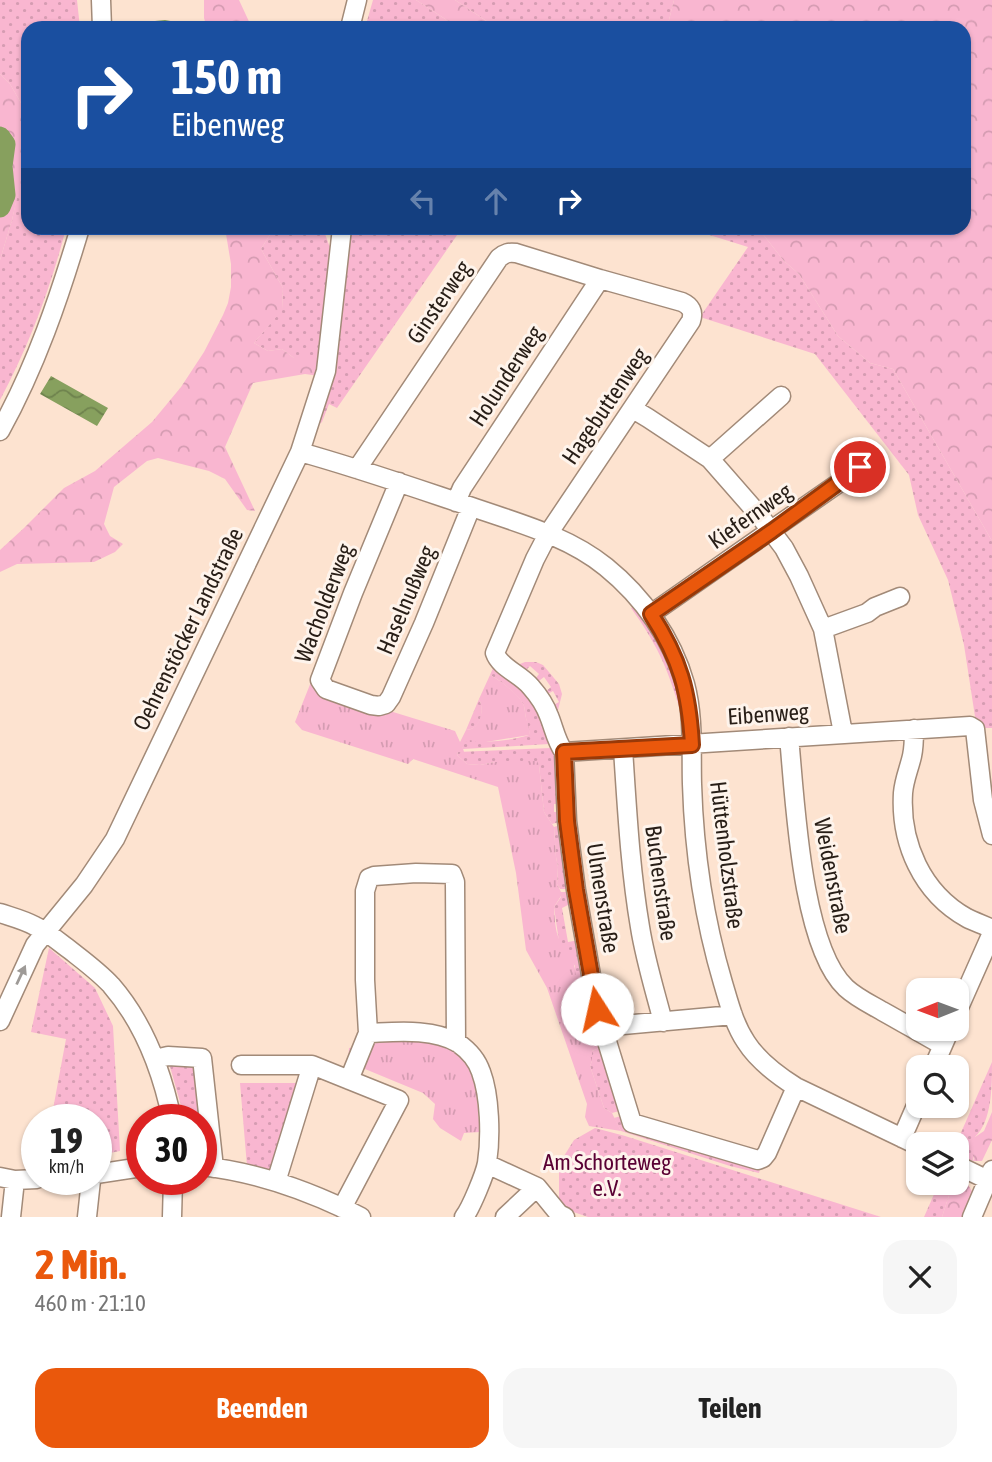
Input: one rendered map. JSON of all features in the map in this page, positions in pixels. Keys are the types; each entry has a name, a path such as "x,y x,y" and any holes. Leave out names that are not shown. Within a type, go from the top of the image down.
{"street":[{"path":"100,0 102,21"},
{"path":"352,21 357,0"},
{"path":"0,430 36,359 78,235"},
{"name":"Oehrenstöcker Landstraße","path":"0,1021 35,945 84,885 115,839 300,452 326,371 341,235"},
{"name":"Ginsterweg","path":"357,469 503,254 516,253 687,304"},
{"name":"Holunderweg","path":"463,504 462,488 600,279"},
{"name":"Hagebuttenweg","path":"564,752 540,697 529,684 498,661 495,653 548,534 691,321 692,311 687,304"},
{"path":"710,459 781,396"},
{"path":"633,410 710,459 772,531 799,576 823,629 843,733"},
{"name":"Hüttenholzstraße","path":"300,452 399,482 548,534 574,546 607,568 636,596 651,614 674,656 684,682 691,718 694,826 701,882 719,968 733,1015 747,1044 759,1059 796,1087 906,1140"},
{"name":"Kiefernweg","path":"651,614 876,457"},
{"name":"Wacholderweg","path":"379,706 326,689 320,680 399,482"},
{"name":"Haselnußweg","path":"379,706 386,704 391,697 424,623 463,504"},
{"path":"823,629 867,613 900,597"},
{"name":"Eibenweg","path":"564,752 966,726 975,729 983,800 992,835"},
{"path":"914,729 914,746 903,790 906,840 921,873 932,888 966,917 992,931 970,982"},
{"name":"Weidenstraße","path":"789,737 803,867 813,918 827,961 838,979 855,995 906,1019"},
{"name":"Buchenstraße","path":"623,749 628,829 640,930 663,1022"},
{"name":"Ulmenstraße","path":"564,752 567,821 597,1009 632,1123 753,1159 763,1158 796,1087"},
{"path":"349,1080 368,1033 365,891 369,878 374,876 452,874 455,882 456,1042"},
{"path":"0,913 46,933 82,959 111,985 128,1008 155,1059 168,1104"},
{"path":"601,1027 733,1015"},
{"path":"368,1033 426,1034 456,1042 471,1054 481,1070 485,1086 489,1138 487,1164 464,1217"},
{"path":"155,1059 168,1056 202,1058 204,1104"},
{"path":"241,1065 312,1065 399,1100 342,1208"},
{"path":"275,1182 312,1065"},
{"path":"902,1138 911,1118"},
{"path":"487,1164 537,1187 559,1214 565,1217"},
{"path":"217,1169 275,1182 361,1217"},
{"path":"969,1169 990,1175 972,1217"},
{"path":"8,1179 11,1217"},
{"path":"505,1217 537,1187"},
{"path":"87,1217 90,1195"},
{"path":"172,1217 173,1195"}],"green space":[{"path":"0,0 77,0 79,21 21,21 21,103 10,84 0,74"},
{"path":"204,0 239,0 249,21 205,21"},
{"path":"373,0 416,0 448,21 367,21"},
{"path":"416,0 455,0 486,21 448,21"},
{"path":"455,0 674,0 669,21 486,21"},
{"path":"674,0 992,0 992,541 893,369 870,363 838,336 799,274 784,261 764,235 971,235 971,21 669,21"},
{"path":"0,74 10,84 21,103 21,181 0,260"},
{"path":"21,178 21,235 64,235 38,316 0,400 0,260"},
{"path":"226,235 270,235 261,249 283,288 282,310 254,343 268,351 282,349 294,358 320,358 320,376 305,374 253,383 225,447 255,511 247,510 225,479 209,471 158,458 147,461 114,487 104,524 110,536 123,544 115,552 94,562 17,564 0,572 0,550 64,488 95,471 152,422 181,387 204,352 228,303 231,264"},
{"path":"270,235 325,235 334,251 320,358 294,358 282,349 268,351 254,343 282,309 283,288 261,249"},
{"path":"346,235 457,235 337,408 329,404 322,422 317,426"},
{"path":"709,235 764,235 784,261 799,274 838,336 870,363 893,369 992,541 992,728 976,723 964,645 948,580 918,515 909,475 815,354 700,317 748,247"},
{"path":"634,606 663,655 682,709 660,655 631,608"},
{"path":"525,662 543,665 559,684 562,694 558,710 554,712 550,707 559,702 553,691 544,696 543,694 551,687 544,677 535,684 533,682 539,674 530,666 523,673 518,667"},
{"path":"494,666 535,699 551,737 549,744 463,749 460,742 486,742 529,735 524,706 519,698 490,675"},
{"path":"490,675 510,689 522,702 529,735 486,742 461,742 464,752 458,752 457,755 467,764 537,761 539,765 544,812 554,827 557,884 561,892 554,907 557,932 562,944 571,951 580,996 591,998 604,1046 592,1051 590,1066 604,1108 612,1113 621,1131 589,1126 585,1117 587,1104 547,988 526,950 516,873 498,787 413,759 408,764 302,730 295,722 313,677 328,693 329,701 359,711 359,704 380,708 455,731 460,742 466,730 475,727 480,719 479,699"},
{"path":"479,699 482,708 480,719 475,727 466,730"},
{"path":"551,748 557,757 562,804 554,804 554,812 563,812 563,821 552,824 544,812 539,765 495,762 467,764 457,755 458,752"},
{"path":"563,824 571,889 560,889 557,884 554,827"},
{"path":"561,892 571,892 572,903 562,908 568,942 579,940 591,998 580,996 574,973 575,966 559,942 554,907 561,897"},
{"path":"49,948 95,988 113,1026 120,1151 112,1153 112,1104 54,1104 66,1039 31,1032"},
{"path":"400,1039 438,1045 459,1055 475,1085 480,1132 464,1133 461,1141 440,1128 433,1119 435,1104 423,1093 348,1062 349,1048"},
{"path":"604,1046 623,1110 612,1113 604,1108 590,1066 592,1051"},
{"path":"194,1061 201,1104 181,1104 169,1063"},
{"path":"992,1062 990,1103 985,1122 975,1137 973,1161 969,1159 969,1132 961,1132"},
{"path":"240,1083 306,1083 276,1173 247,1166"},
{"path":"992,1112 992,1140 982,1161 973,1161 970,1146 975,1137 984,1131"},
{"path":"624,1115 762,1162 759,1173 621,1131 614,1118"},
{"name":"Am Schorteweg e.V.","path":"595,1128 881,1217 588,1217 559,1207 559,1164 574,1140"},
{"path":"969,1186 973,1193 962,1217 942,1217 949,1195 969,1195"},
{"path":"934,1195 949,1195 942,1217 924,1217"}],"water":[{"path":"51,376 108,408 97,426 40,394"}],"waterway":[{"path":"0,137 5,144 2,166 5,195 0,207"}],"route":[{"path":"597,1009 567,821 564,752 692,745 691,718 684,682 674,656 651,614 860,467"}]}
